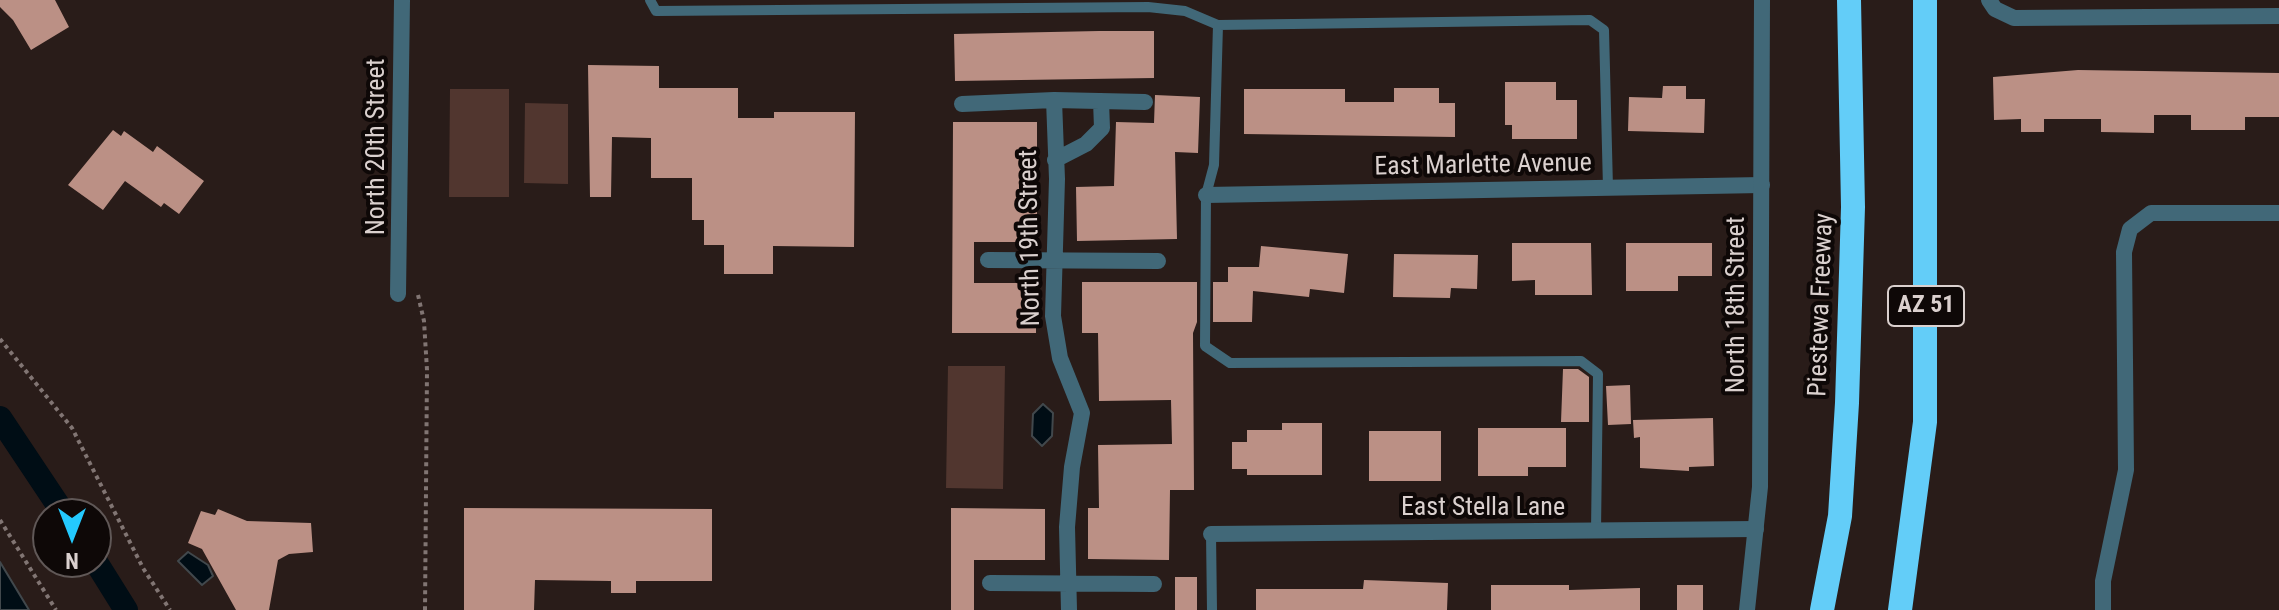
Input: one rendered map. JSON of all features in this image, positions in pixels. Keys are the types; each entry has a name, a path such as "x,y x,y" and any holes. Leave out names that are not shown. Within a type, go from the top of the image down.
{"highway":[{"name":"Piestewa Freeway","path":"1822,610 1840,516 1847,403 1853,207 1849,0"},
{"name":"AZ 51","path":"1900,610 1925,422 1925,0"}],"street":[{"name":"North 20th Street","path":"398,294 401,270 402,0"},
{"name":"North 18th Street","path":"1747,610 1760,487 1762,0"},
{"path":"1992,5 2014,18 2279,16"},
{"path":"962,104 1054,100 1145,102"},
{"name":"North 19th Street","path":"1054,100 1053,316 1060,358 1082,413 1072,467 1067,527 1069,610"},
{"path":"1055,160 1086,144 1102,128 1101,101"},
{"name":"East Marlette Avenue","path":"1206,195 1762,185"},
{"path":"2103,610 2103,581 2126,470 2124,252 2130,229 2151,213 2279,213"},
{"path":"988,260 1158,261"},
{"name":"East Stella Lane","path":"1211,534 1756,529"},
{"path":"990,583 1154,584"}],"lane":[{"path":"650,0 656,11 1148,7 1185,11 1218,25 1590,20 1604,30 1608,188"},
{"path":"1218,25 1214,165 1206,195 1205,346 1230,363 1581,361 1598,374 1596,531"},
{"path":"1211,534 1212,610"}],"path":[{"path":"401,270 417,290 424,321 427,386 425,610"},
{"path":"0,339 72,428 143,568 170,610"},
{"path":"0,520 56,610"}],"shaded area":[{"path":"450,89 509,89 509,197 449,197"},
{"path":"525,103 568,104 568,184 524,183"},
{"path":"948,366 1005,366 1003,489 946,488"},
{"path":"1043,404 1053,413 1052,436 1042,446 1032,436 1033,414"},
{"path":"188,552 208,565 213,576 202,585 178,561"},
{"path":"0,562 29,610 0,610"}],"building":[{"path":"0,0 55,0 69,27 31,50 13,20 0,7"},
{"path":"1154,31 1154,78 955,81 954,34"},
{"path":"588,65 659,66 659,88 738,88 738,118 774,118 774,112 855,112 854,247 773,246 773,274 724,274 724,245 704,245 704,220 692,220 692,178 651,178 651,138 612,137 611,197 590,197"},
{"path":"2078,70 2279,73 2279,117 2245,117 2245,130 2191,130 2191,115 2154,115 2154,133 2101,132 2101,119 2044,119 2044,132 2021,132 2021,119 1994,120 1993,77"},
{"path":"1505,82 1556,82 1556,100 1577,100 1577,139 1512,139 1512,125 1505,125"},
{"path":"1663,86 1686,86 1686,99 1705,99 1704,133 1628,131 1629,97 1662,98"},
{"path":"1394,88 1439,88 1439,103 1455,103 1455,137 1244,134 1244,89 1345,89 1345,102 1394,102"},
{"path":"1155,95 1200,97 1198,153 1175,152 1177,239 1077,241 1076,187 1114,186 1116,122 1154,123"},
{"path":"953,122 1037,122 1037,242 974,242 974,283 1036,283 1036,333 952,333"},
{"path":"113,130 121,136 124,131 153,152 157,146 204,181 179,214 164,203 161,207 125,181 103,210 68,185"},
{"path":"1512,243 1591,243 1592,295 1535,295 1535,280 1512,281"},
{"path":"1626,243 1712,243 1712,276 1678,276 1678,291 1626,291"},
{"path":"1261,246 1348,254 1344,293 1310,289 1309,297 1253,291 1252,322 1213,322 1213,282 1228,282 1228,267 1259,267"},
{"path":"1394,254 1478,255 1477,289 1451,288 1450,298 1393,297"},
{"path":"1082,282 1197,282 1197,322 1193,333 1194,490 1170,490 1169,560 1088,559 1088,508 1099,508 1098,445 1172,444 1171,400 1099,401 1098,333 1082,333"},
{"path":"1563,369 1578,369 1589,377 1589,422 1561,422"},
{"path":"1630,385 1631,424 1608,425 1606,386"},
{"path":"1713,418 1714,466 1689,467 1689,471 1640,468 1640,437 1634,438 1633,420"},
{"path":"1282,423 1322,423 1322,475 1247,475 1247,469 1232,469 1232,442 1247,442 1247,430 1282,430"},
{"path":"1478,428 1566,428 1566,467 1528,467 1528,476 1478,476"},
{"path":"1369,431 1441,431 1441,481 1369,481"},
{"path":"464,508 712,509 712,581 636,581 636,593 611,593 611,581 535,580 534,610 464,610"},
{"path":"951,508 1045,509 1045,560 974,560 974,610 951,610"},
{"path":"218,509 247,521 311,523 313,552 289,554 278,560 269,610 236,610 202,549 188,543 201,511 215,515"},
{"path":"1175,577 1197,577 1197,610 1175,610"},
{"path":"1364,580 1448,583 1447,610 1256,610 1256,589 1363,589"},
{"path":"1491,585 1569,585 1569,590 1640,588 1640,610 1491,610"},
{"path":"1677,585 1703,585 1703,610 1677,610"}],"waterway":[{"path":"0,418 53,498"},
{"path":"106,578 126,610"}]}
